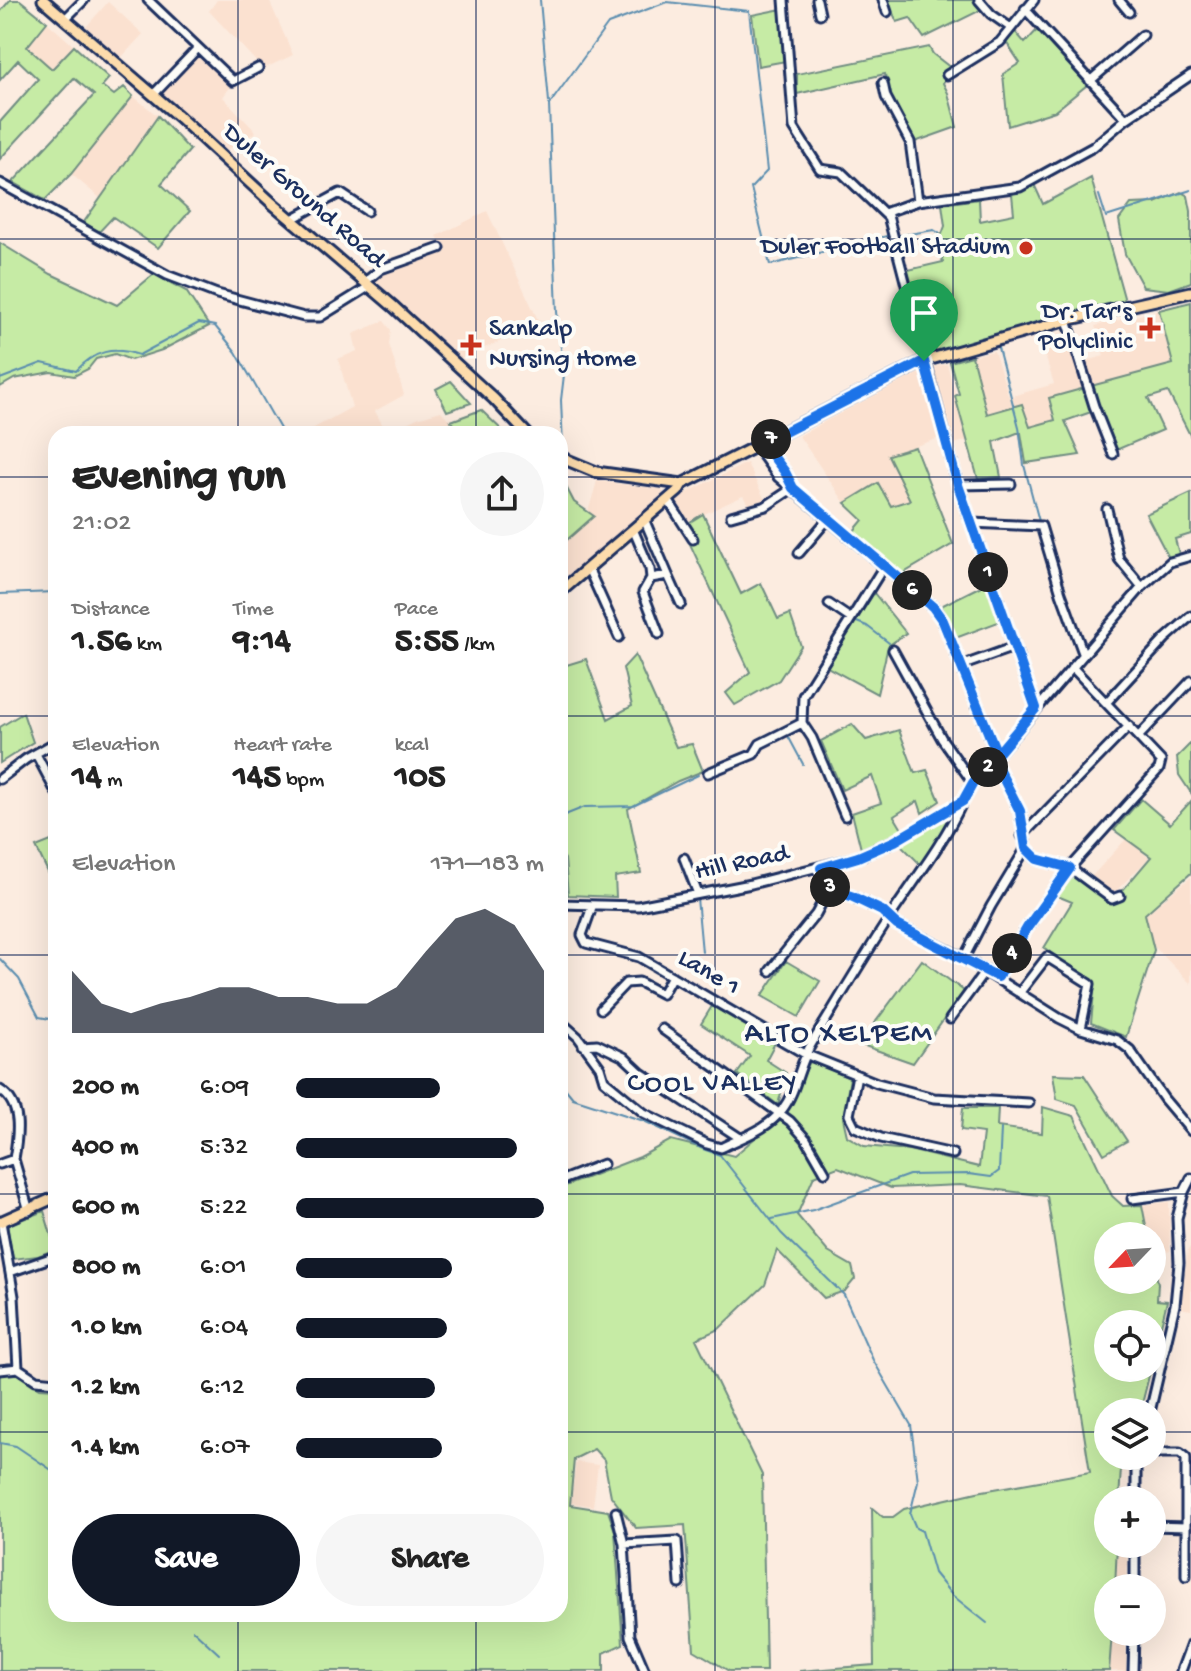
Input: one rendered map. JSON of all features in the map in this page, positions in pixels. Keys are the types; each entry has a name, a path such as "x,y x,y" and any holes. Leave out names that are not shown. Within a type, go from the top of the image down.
{"main road":[{"name":"Duler Ground Road","path":"43,0 368,284 519,426"},
{"path":"568,585 668,500 682,484 924,361 974,344 1191,292"},
{"path":"568,460 596,472 682,484"},
{"path":"0,1222 48,1201"}],"street":[{"path":"65,19 84,0"},
{"path":"148,0 233,81 258,68"},
{"path":"786,0 794,128 820,169 841,172 887,216 958,485 1036,708"},
{"path":"817,0 820,14"},
{"path":"883,0 887,12"},
{"path":"979,0 991,14 1011,28"},
{"path":"947,75 1000,42 1034,0"},
{"path":"1119,0 1129,12"},
{"path":"1025,9 1126,119"},
{"path":"1090,81 1143,35"},
{"path":"153,95 198,48"},
{"path":"887,216 890,210 918,201 1020,187 1093,147 1126,119 1191,75"},
{"path":"883,83 886,97 910,142 918,201"},
{"path":"0,183 167,275 217,294 304,317 320,317 368,284 381,269 440,248"},
{"path":"292,219 340,193 367,211"},
{"path":"1067,320 1113,454"},
{"path":"760,444 785,472 791,486 938,614 1020,811 1026,848 1037,859 1070,868 1112,899 1120,896"},
{"path":"958,485 1011,484"},
{"path":"731,516 766,506 791,486"},
{"path":"668,500 693,539"},
{"path":"1107,509 1119,559 1142,587"},
{"path":"644,519 681,604"},
{"path":"799,553 828,519"},
{"path":"971,523 1041,526 1083,653"},
{"path":"633,529 651,578 643,592 659,634"},
{"path":"568,1028 600,1067 604,1080 644,1113 721,1148 749,1137 780,1113 788,1102 805,1054 948,832 973,783 1142,587 1170,562 1191,556"},
{"path":"845,816 812,738 802,723 803,696 884,566"},
{"path":"588,568 619,637"},
{"path":"651,578 668,575"},
{"path":"829,604 851,619"},
{"path":"1106,703 1165,639 1191,616"},
{"path":"961,666 1014,647"},
{"path":"893,650 942,739 973,783"},
{"path":"998,977 1027,928 1070,868 1159,769 1161,761 1072,667"},
{"path":"1139,736 1191,681"},
{"path":"708,773 754,754 760,744 802,723"},
{"path":"1022,836 1129,726"},
{"path":"0,779 48,747"},
{"path":"36,754 48,777"},
{"name":"Hill Road","path":"568,905 638,906 821,868 895,841 963,801"},
{"path":"964,958 1026,848"},
{"path":"684,858 698,894"},
{"path":"821,868 834,891 851,896 897,925 986,970 1059,1018 1081,1029 1117,1040 1130,1050 1191,1131"},
{"path":"770,971 816,914 830,887"},
{"name":"Lane 1","path":"592,907 582,935 586,943 639,957 805,1054 877,1083 934,1098 1029,1103"},
{"path":"1020,992 1047,957 1059,963 1090,984 1081,1029"},
{"path":"950,1019 986,970"},
{"path":"601,1009 626,983 639,982 662,994 672,976"},
{"path":"662,1029 780,1113 806,1139 825,1172"},
{"path":"583,1045 597,1044 624,1057 641,1073 740,1138"},
{"path":"857,1075 849,1115 855,1127 881,1138 953,1154"},
{"path":"0,1090 9,1097 16,1114 18,1129 14,1159 29,1211"},
{"path":"0,1164 14,1159"},
{"path":"568,1178 603,1164"},
{"path":"1153,1398 1175,1305 1179,1263 1177,1218 1191,1178"},
{"path":"1132,1199 1184,1192"},
{"path":"0,1222 11,1276 18,1368"},
{"path":"0,1281 48,1260"},
{"path":"0,1370 18,1368 36,1380 48,1381"},
{"path":"1166,1453 1180,1453 1186,1458 1186,1576"},
{"path":"616,1512 624,1544 630,1636 645,1671"},
{"path":"1166,1526 1186,1527"},
{"path":"624,1544 677,1541 680,1584"},
{"path":"1181,1671 1191,1644"},
{"path":"1133,1671 1134,1646"}],"shaded area":[{"path":"217,0 269,0 293,55 263,69 209,11"},
{"path":"108,2 143,34 120,59 86,27"},
{"path":"47,22 74,46 52,70 27,47"},
{"path":"199,55 231,86 223,97 256,132 225,151 162,93"},
{"path":"133,96 158,116 100,198 71,174"},
{"path":"487,211 539,322 500,330 501,341 456,360 372,279 445,249 437,236"},
{"path":"1159,310 1174,364 1091,386 1083,362 1104,356 1095,326"},
{"path":"384,321 391,330 389,344 404,395 375,411 383,426 318,426 352,407 338,359 357,351 353,334"},
{"path":"1068,332 1085,388 1049,398 1055,421 1030,427 987,415 972,356 994,351 1009,397 1054,384 1040,339"},
{"path":"947,364 968,440 951,445 929,368"},
{"path":"923,371 940,438 889,455 910,500 891,507 878,483 845,503 799,436 884,388"},
{"path":"441,411 455,426 401,426 417,418"},
{"path":"747,463 766,502 750,508 743,496 687,522 675,503 686,493"},
{"path":"597,481 661,489 666,498 571,580 568,575 568,539 593,516 588,512"},
{"path":"1127,838 1149,858 1113,894 1092,876"},
{"path":"1191,877 1191,984 1133,925"},
{"path":"1169,1202 1170,1251 1166,1252 1166,1222 1145,1222 1142,1205"},
{"path":"1191,1246 1191,1310 1180,1308"},
{"path":"576,1462 598,1465 593,1506 571,1503"},
{"path":"1116,1558 1127,1558 1127,1574 1116,1574"},
{"path":"1111,1646 1126,1646 1126,1671 1109,1671"}],"green space":[{"path":"10,0 20,0 47,22 27,47 52,69 74,46 109,78 102,86 114,95 124,87 133,96 71,174 45,200 13,182 94,95 74,78 0,159 0,122 38,79 18,60 0,80 0,12"},
{"path":"887,0 973,0 981,10 924,38 910,18 897,22"},
{"path":"782,9 786,61 758,66 752,15"},
{"path":"1039,28 1087,85 1055,111 1008,126 1003,74 1020,63 1006,42 1013,29 1025,43"},
{"path":"929,47 951,68 943,83 957,127 912,143 889,95 885,74 797,94 797,74"},
{"path":"158,116 190,150 161,184 190,211 158,248 113,217 99,232 84,222"},
{"name":"Duler Football Stadium","path":"1091,178 1125,301 925,355 904,271 943,262 939,235 945,226 942,204 979,199 980,221 1014,214 1012,194 1034,184 1043,204"},
{"path":"1181,192 1188,196 1191,211 1191,282 1169,290 1143,287 1125,254 1119,220 1131,204 1155,203"},
{"path":"0,243 51,274 117,305 154,274 186,291 209,326 162,350 131,360 115,354 96,359 88,369 74,376 51,372 14,379 0,387"},
{"path":"1191,302 1191,437 1168,392 1148,398 1163,430 1116,450 1096,407 1091,386 1173,364 1159,310"},
{"path":"972,356 987,414 1022,404 1030,427 1055,420 1049,398 1085,388 1091,412 1065,421 1080,455 1026,463 1021,433 1017,433 994,442 1001,477 978,479 955,396 959,394 950,362"},
{"path":"451,381 471,403 447,411 436,389"},
{"path":"481,410 498,426 456,426 451,421"},
{"path":"915,447 953,544 902,574 853,532 863,520 845,503 878,483 891,506 910,500 888,455"},
{"path":"568,490 574,502 594,516 568,539"},
{"path":"1191,493 1191,534 1175,539 1179,554 1169,558 1146,514"},
{"path":"703,514 741,594 761,583 778,619 790,614 801,646 779,680 735,705 726,693 750,672 682,527"},
{"path":"987,583 1001,621 953,639 939,607"},
{"path":"874,593 906,633 888,646 877,694 827,667"},
{"path":"635,655 676,747 692,744 703,771 628,809 641,873 615,877 616,897 568,895 568,665 586,659 608,719 632,706 623,668"},
{"path":"23,713 33,742 0,763 0,727"},
{"path":"852,724 866,740 899,730 915,773 927,770 940,801 922,813 918,801 894,816 903,831 861,849 852,813 881,803 872,776 842,790 821,741"},
{"path":"1191,743 1191,793 1179,775 1177,757"},
{"path":"1141,799 1170,824 1191,801 1191,873 1145,914 1154,950 1126,1037 1091,1023 1095,982 1044,948 1072,902 1055,895 1074,874 1112,903 1151,857 1114,830"},
{"path":"944,818 947,823 921,865 899,843"},
{"path":"48,842 48,872 36,847"},
{"path":"922,960 964,991 913,1063 859,1044"},
{"path":"786,961 820,981 799,1017 762,996"},
{"path":"712,1006 775,1043 766,1060 786,1073 778,1105 737,1074 750,1056 701,1024"},
{"path":"810,1061 850,1078 843,1118 847,1136 864,1146 909,1150 979,1167 983,1133 961,1130 963,1108 998,1108 997,1127 1042,1133 1043,1107 1074,1116 1112,1196 1123,1206 1142,1205 1145,1222 1094,1222 1094,1294 1157,1294 1157,1300 1167,1301 1165,1310 1094,1310 1094,1382 1148,1382 1144,1398 1094,1398 1094,1470 1121,1470 1120,1486 1094,1486 1094,1558 1116,1558 1116,1574 1094,1574 1094,1646 1111,1646 1109,1671 799,1671 874,1665 872,1508 883,1517 893,1517 904,1509 977,1492 1090,1472 1047,1196 960,1185 891,1188 838,1167 814,1176 797,1215 828,1252 852,1266 855,1279 845,1291 824,1298 777,1250 765,1285 719,1329 696,1339 762,1475 766,1671 729,1671 694,1650 685,1525 636,1528 611,1496 604,1460 594,1449 574,1459 570,1505 608,1511 615,1531 623,1644 604,1653 604,1671 0,1671 0,1374 18,1374 40,1388 48,1388 48,1622 568,1622 568,1185 640,1157 671,1140 734,1156 788,1110"},
{"path":"1053,1074 1084,1075 1127,1141 1104,1154 1076,1105 1057,1099"},
{"path":"44,1211 48,1224 48,1252 13,1259 7,1225"}],"waterway":[{"path":"540,0 549,102"},
{"path":"562,426 564,375 557,312 549,105 608,24 667,2 749,11 767,171 751,188 770,265 887,236"},
{"path":"1099,195 1106,217 1191,190"},
{"path":"897,236 934,230 939,233"},
{"path":"0,379 42,363 76,371 104,352 121,351 139,355 199,323 215,326 236,352 278,426"},
{"path":"997,344 1040,525"},
{"path":"1046,554 1049,569"},
{"path":"0,594 48,592"},
{"path":"832,657 854,621 867,626 889,643"},
{"path":"787,734 803,764"},
{"path":"568,814 585,807 633,806 698,775"},
{"path":"697,898 702,952"},
{"path":"0,959 19,979 39,1017 48,1019"},
{"path":"568,1092 573,1098 644,1121 720,1155 781,1233 844,1295 873,1360 911,1425 918,1481 910,1514 916,1528 922,1531 934,1573 952,1595 987,1623"},
{"path":"772,1219 813,1210 909,1175 969,1174 991,1177 999,1171 1001,1129"},
{"path":"0,1443 16,1446 48,1468"},
{"path":"193,1630 219,1654"}],"place":[{"name":"Duler Football Stadium","path":"1026,248"},
{"name":"Dr. Tar's Polyclinic","path":"1150,328"},
{"name":"Sankalp Nursing Home","path":"471,345"}],"district":[{"name":"ALTO XELPEM","path":"839,1035"},
{"name":"COOL VALLEY","path":"713,1084"}],"route":[{"path":"924,361 763,443 793,488 933,607 943,621 997,754 994,760 1020,811 1026,848 1037,859 1070,868 1027,928 998,977 897,925 882,911 834,891 821,868 895,841 963,801 973,783 994,760 1036,708 958,485 924,361"}]}
